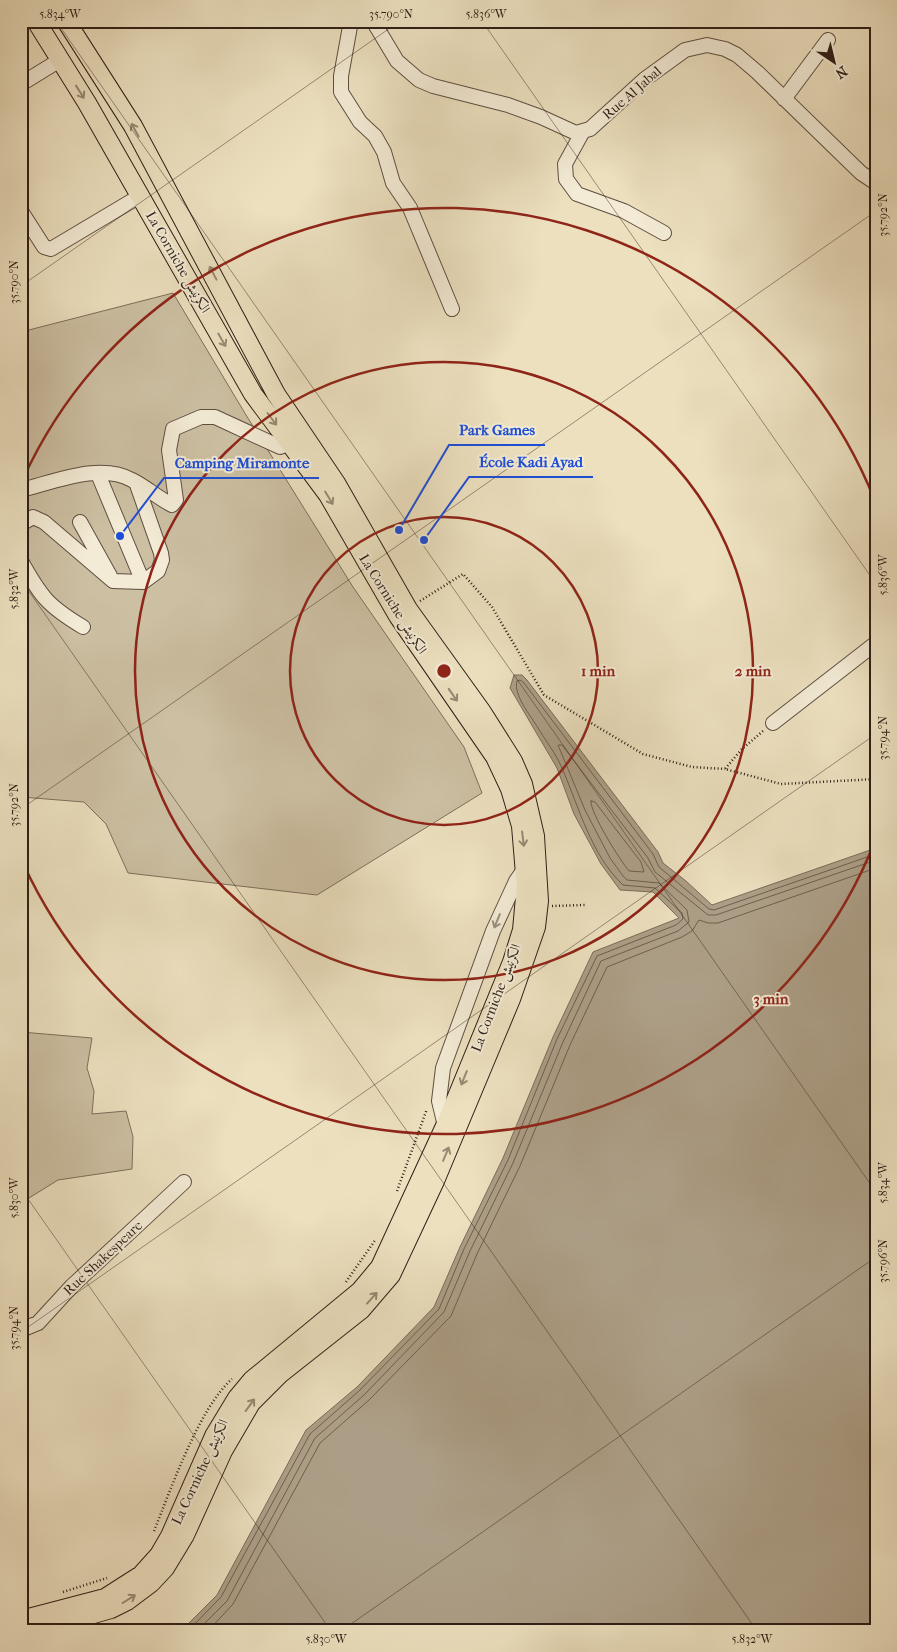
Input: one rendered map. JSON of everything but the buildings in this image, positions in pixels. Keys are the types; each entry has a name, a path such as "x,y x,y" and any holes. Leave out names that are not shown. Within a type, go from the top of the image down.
{"main road":[{"name":"La Corniche الكرنيش","path":"34,1631 111,1609 127,1602 151,1583 165,1568 185,1535 223,1451 251,1403 280,1374 361,1310 391,1275 419,1216 496,1038 536,927 539,871 536,836 523,784 513,761 482,712 398,592 349,504 298,441 253,394 140,196 36,21"},
{"name":"La Corniche الكرنيش","path":"21,1620 105,1598 134,1581 149,1568 170,1536 214,1436 237,1398 258,1374 360,1291 380,1267 445,1126 512,962 524,913 526,868 521,826 510,789 495,757 398,616 298,441 276,394 133,126 66,21"}],"street":[{"path":"351,21 341,76 341,92 360,122 375,136 384,152 393,183 410,208 452,309"},
{"path":"373,21 396,61 419,80 433,86 508,105 582,133 564,164 566,179 577,194 624,211 664,233"},
{"path":"784,99 828,40"},
{"name":"Rue Al Jabal","path":"582,133 590,129 645,79 685,50 702,46 715,46 737,55 861,173 876,183"},
{"path":"21,84 60,60"},
{"path":"21,211 44,246 51,249 140,196"},
{"path":"21,490 84,474 118,474 136,482 172,505 176,500 169,450 173,429 201,417 215,417 280,448 298,441"},
{"path":"98,474 143,582"},
{"path":"21,524 34,517 44,522 113,581 143,582 158,571 162,560 136,482"},
{"path":"80,522 113,581"},
{"path":"21,560 36,589 56,610 84,627"},
{"path":"773,723 876,643"},
{"path":"445,1126 439,1101 443,1068 496,924 516,881 526,868"},
{"name":"Rue Shakespeare","path":"21,1330 38,1324 72,1286 184,1182"}],"path":[{"path":"416,603 463,574 492,608 544,695 643,754 692,767 726,769 781,784 876,779"},
{"path":"726,769 741,750 773,723"},
{"path":"551,906 585,905"},
{"path":"396,1194 413,1142 428,1107"},
{"path":"341,1290 377,1237"},
{"path":"54,1595 115,1576"}],"shaded area":[{"path":"173,293 353,587 464,747 482,793 317,895 128,873 106,824 84,802 21,797 21,332"},
{"path":"21,1032 92,1038 87,1068 94,1091 92,1114 126,1111 133,1137 132,1169 58,1180 21,1203"}],"water":[{"path":"514,675 522,675 527,680 658,852 663,863 712,905 876,848 876,1631 181,1631 217,1595 306,1430 357,1387 434,1307 460,1247 503,1158 553,1037 593,952 679,918 653,892 620,890 601,864 574,814 557,768 510,688"}],"place":[{"name":"Park Games","path":"399,530"},
{"name":"Camping Miramonte","path":"120,536"},
{"name":"École Kadi Ayad","path":"424,540"}]}
